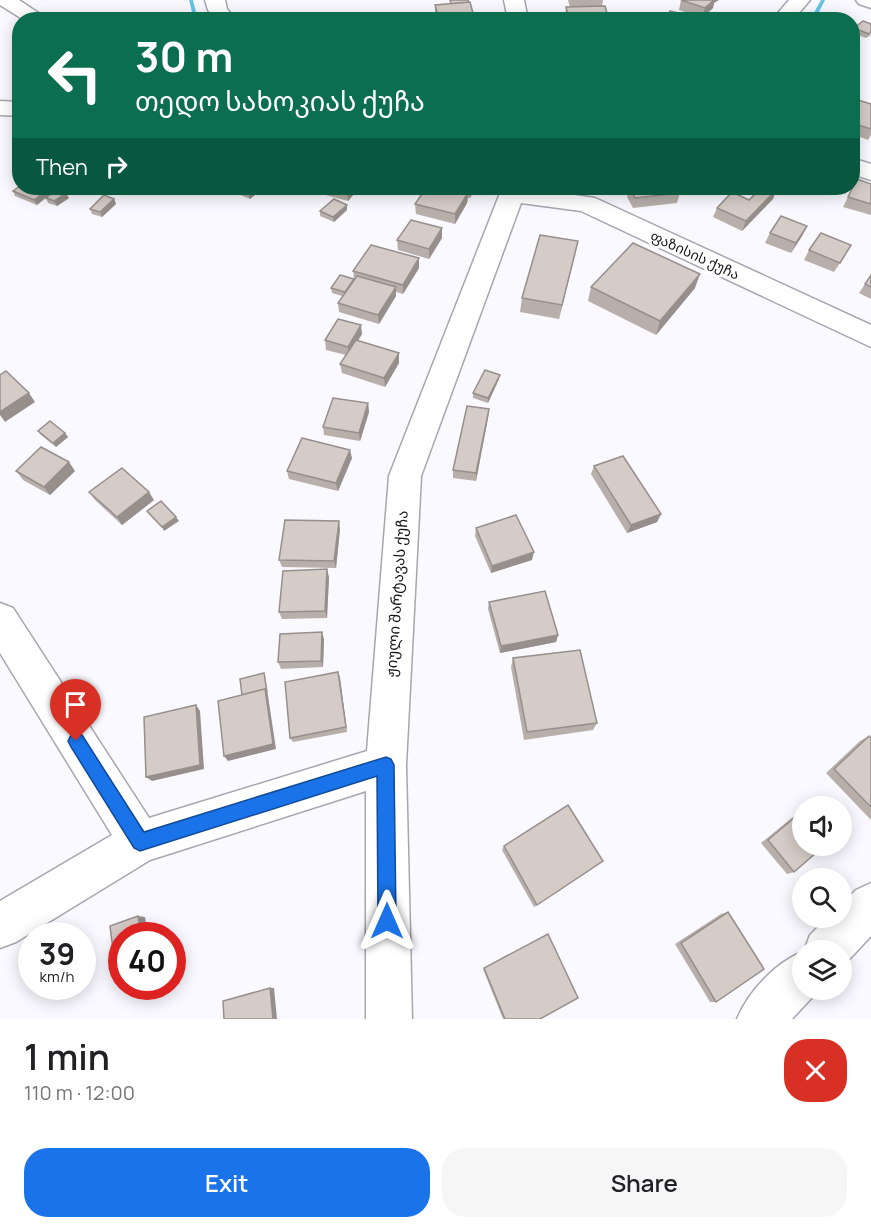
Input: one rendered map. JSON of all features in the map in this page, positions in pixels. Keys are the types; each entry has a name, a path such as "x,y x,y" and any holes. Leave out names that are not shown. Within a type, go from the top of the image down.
{"street":[{"path":"5,0 25,12"},
{"path":"789,12 800,0"},
{"path":"866,0 871,2"},
{"name":"ჟიული შარტავას ქუჩა","path":"389,1019 386,765 405,476 511,195"},
{"name":"ფაზისის ქუჩა","path":"539,195 586,204 871,337"},
{"path":"0,620 140,842"},
{"path":"0,926 140,842 386,765"},
{"path":"837,940 871,905"},
{"path":"760,1019 792,985"}],"building":[{"path":"450,0 468,0 469,3 451,4"},
{"path":"681,0 714,0 705,8"},
{"path":"470,2 473,12 437,12 435,5"},
{"path":"605,6 607,12 567,12 566,7"},
{"path":"863,21 871,24 871,32 869,34 860,30 860,23"},
{"path":"860,101 871,104 871,129 860,126"},
{"path":"860,180 871,184 871,204 848,197 849,195 860,195"},
{"path":"22,195 41,195 34,200"},
{"path":"50,195 63,195 54,201 46,198"},
{"path":"104,195 114,199 100,212 90,209"},
{"path":"421,195 467,195 455,214 415,204"},
{"path":"634,195 662,195 635,198"},
{"path":"729,195 738,195 749,200 754,195 771,195 746,221 717,208"},
{"path":"334,199 347,205 333,217 320,211"},
{"path":"781,216 807,226 796,243 770,233"},
{"path":"411,220 442,228 429,249 397,240"},
{"path":"821,233 851,245 840,263 809,250"},
{"path":"540,235 578,241 562,305 522,298"},
{"path":"633,243 700,274 660,321 591,287"},
{"path":"371,245 419,258 403,285 353,271"},
{"path":"340,275 354,279 345,292 331,288"},
{"path":"871,275 871,287 865,284"},
{"path":"357,276 396,287 378,315 338,303"},
{"path":"338,319 361,325 348,347 325,340"},
{"path":"356,340 399,353 384,378 340,364"},
{"path":"485,370 500,375 488,398 473,393"},
{"path":"6,371 29,393 0,412 0,375"},
{"path":"333,398 368,403 359,433 323,427"},
{"path":"467,406 489,409 476,473 453,470"},
{"path":"50,421 65,433 53,443 38,431"},
{"path":"302,438 350,450 336,483 287,471"},
{"path":"41,447 69,462 44,487 16,471"},
{"path":"623,456 661,514 631,525 594,466"},
{"path":"122,468 149,492 117,517 89,492"},
{"path":"161,501 176,517 162,527 147,511"},
{"path":"516,515 534,552 492,566 476,528"},
{"path":"285,520 339,521 334,561 279,560"},
{"path":"327,569 325,611 279,612 283,571"},
{"path":"545,591 558,635 501,646 489,602"},
{"path":"322,632 321,661 278,662 280,634"},
{"path":"580,650 597,723 527,732 513,658"},
{"path":"338,672 346,727 290,738 285,682"},
{"path":"264,673 267,692 265,689 242,695 240,679"},
{"path":"265,689 273,744 224,756 218,701"},
{"path":"196,705 200,765 146,777 144,717"},
{"path":"869,736 871,738 871,807 834,769"},
{"path":"568,805 603,861 537,905 504,846"},
{"path":"792,820 792,856 812,856 799,868 792,870 768,840"},
{"path":"728,912 764,969 716,1002 681,943"},
{"path":"138,916 139,922 121,922"},
{"path":"548,934 578,998 540,1019 505,1019 484,968"},
{"path":"270,988 273,1019 224,1019 223,1001"}],"waterway":[{"path":"191,0 194,12"},
{"path":"816,12 823,0"}],"route":[{"path":"76,741 140,842 386,765 387,921"}]}
